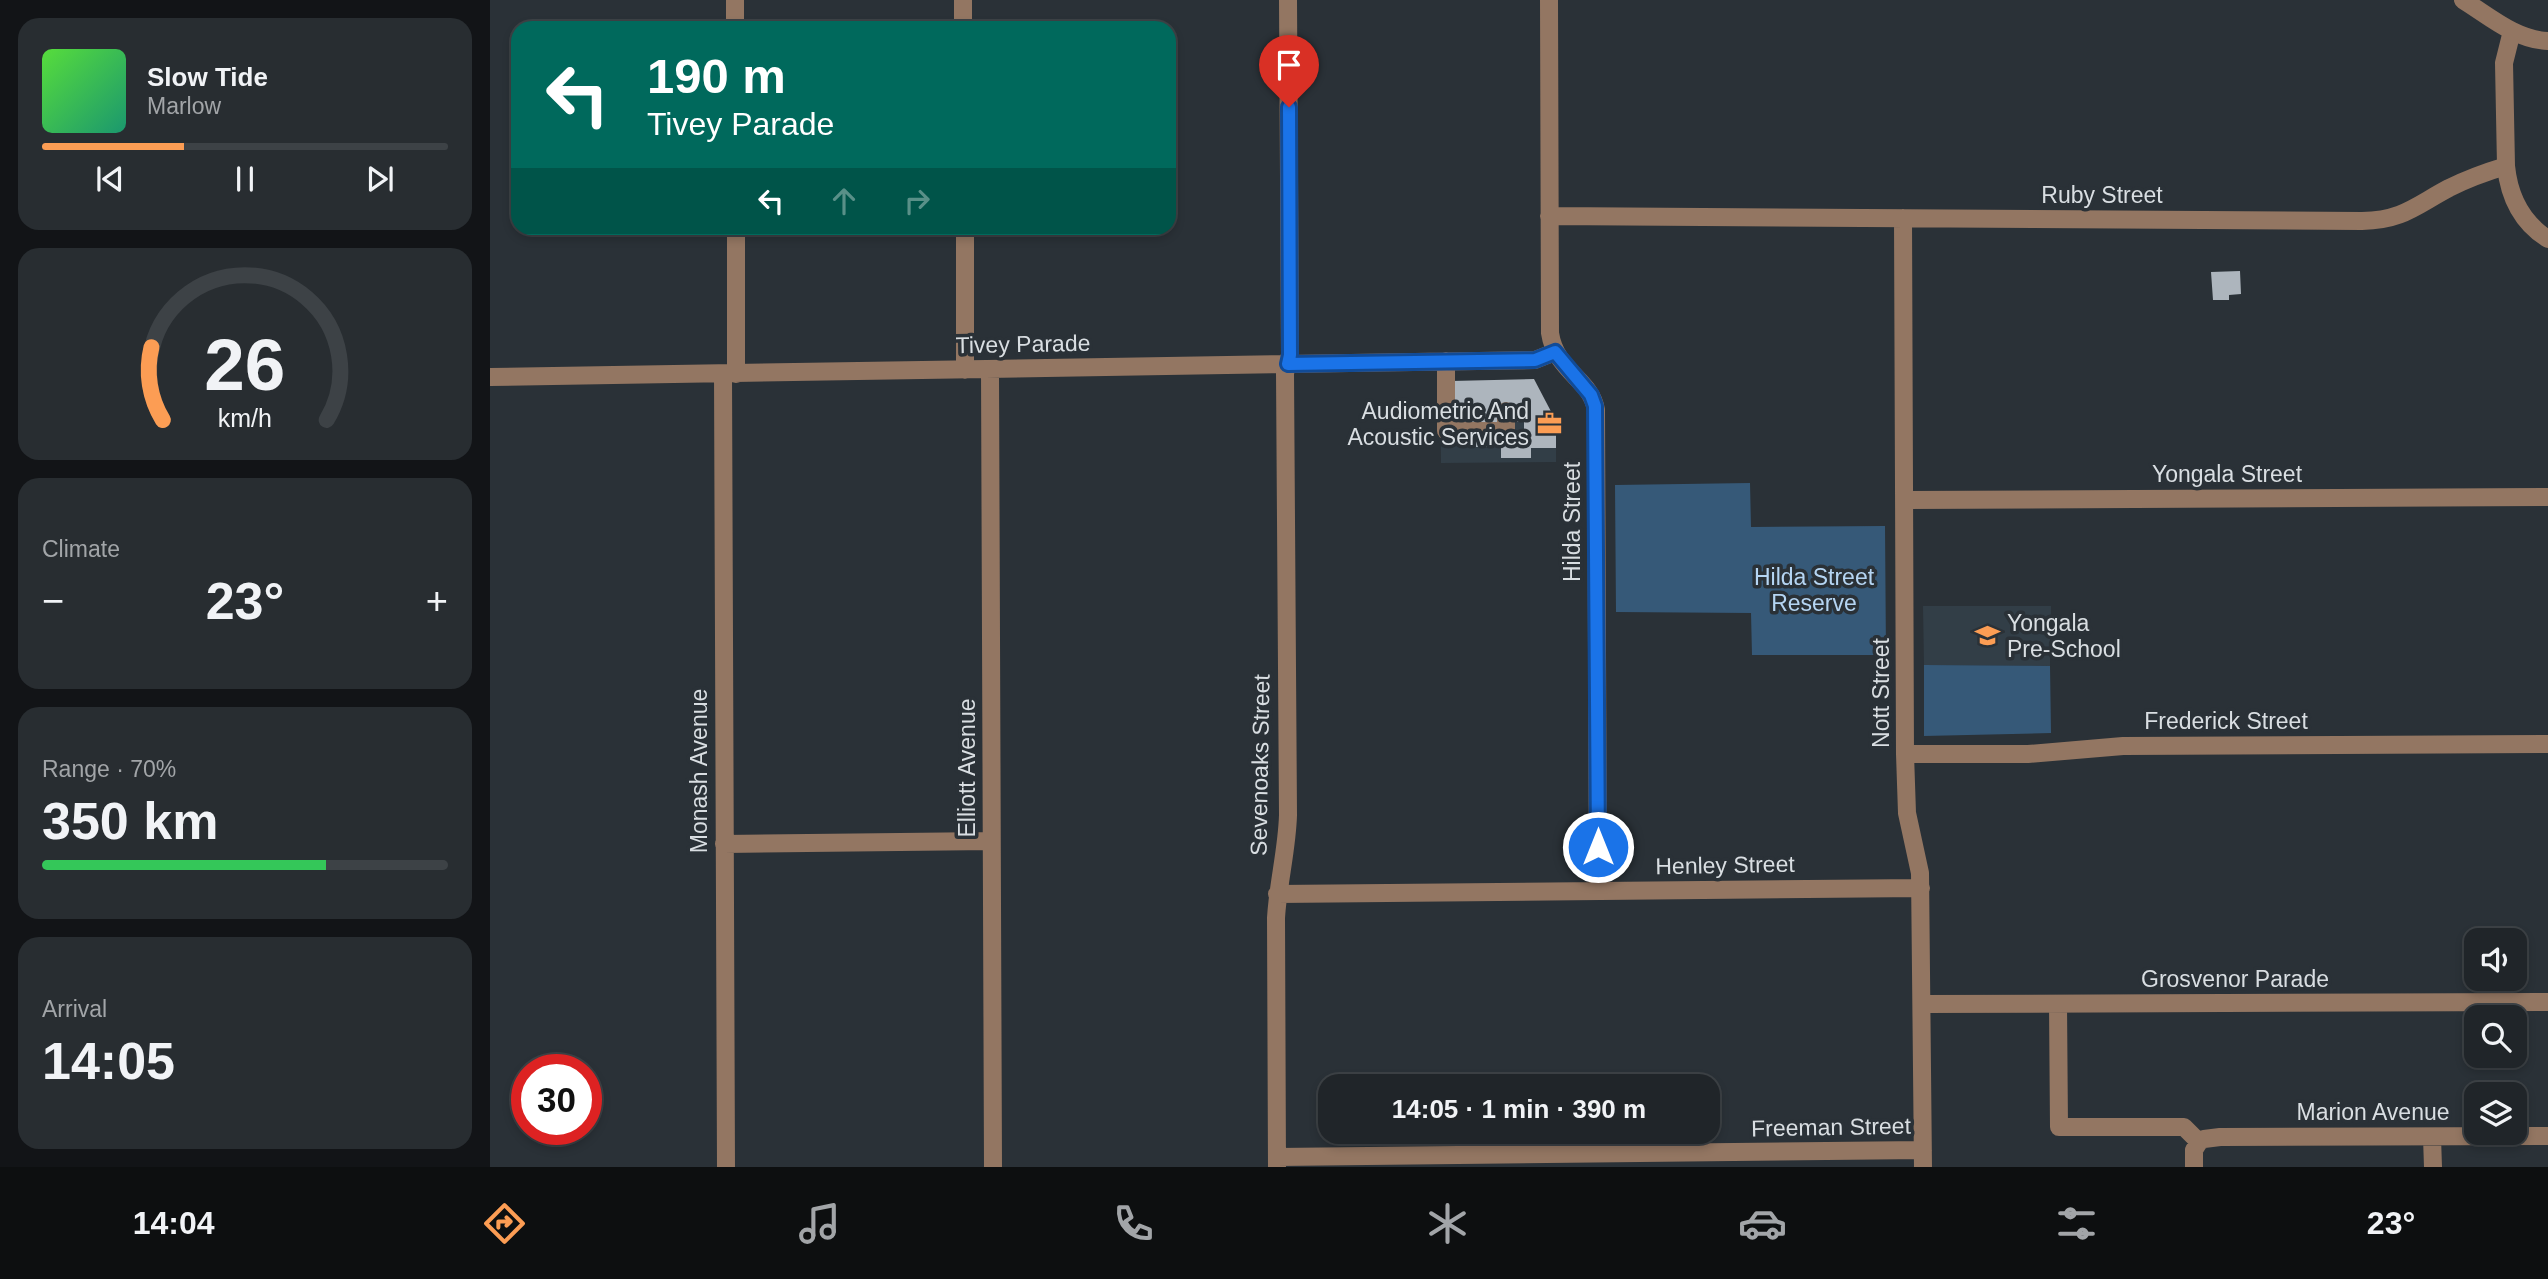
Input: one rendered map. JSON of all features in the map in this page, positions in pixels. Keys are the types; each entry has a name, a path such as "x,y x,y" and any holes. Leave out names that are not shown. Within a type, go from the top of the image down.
{"street":[{"path":"735,0 735,21"},
{"path":"963,0 963,21"},
{"name":"Sevenoaks Street","path":"1277,1162 1277,894 1286,847 1288,815 1285,381 1290,355 1288,0"},
{"path":"1549,0 1550,333 1555,352"},
{"path":"2463,0 2512,31 2548,41"},
{"path":"2512,31 2504,63 2508,187 2517,208 2532,227 2548,239"},
{"name":"Ruby Street","path":"1549,216 2378,220 2400,216 2448,189 2506,166"},
{"name":"Nott Street","path":"1903,218 1905,754 1907,813 1920,862 1923,1159"},
{"name":"Monash Avenue","path":"726,1167 724,844 730,374 736,235"},
{"path":"965,235 965,370"},
{"name":"Tivey Parade","path":"490,377 1535,360 1555,352"},
{"name":"Hilda Street","path":"1555,352 1591,395 1596,410 1598,891"},
{"path":"1446,361 1446,431 1506,431 1506,411"},
{"name":"Elliott Avenue","path":"990,370 993,1167"},
{"name":"Yongala Street","path":"1906,500 2548,497"},
{"name":"Frederick Street","path":"1905,754 2028,754 2123,746 2548,744"},
{"path":"724,844 992,841"},
{"name":"Henley Street","path":"1277,894 1921,888"},
{"name":"Grosvenor Parade","path":"1922,1004 2548,1002"},
{"path":"2058,1004 2059,1127 2184,1127 2199,1142 2194,1150 2194,1167"},
{"name":"Marion Avenue","path":"2199,1142 2220,1137 2548,1136"},
{"path":"2432,1137 2432,1167"},
{"name":"Freeman Street","path":"1277,1162 1923,1159"}],"shaded area":[{"path":"1440,382 1556,421 1556,462 1441,463"},
{"name":"Yongala Pre-School","path":"1923,606 2051,606 2050,666 1924,665"}],"green space":[{"name":"Hilda Street Reserve","path":"1750,483 1751,527 1885,526 1886,655 1752,655 1751,613 1616,612 1615,485"},
{"path":"1924,665 2050,666 2051,733 1924,736"}],"building":[{"path":"2240,271 2241,294 2229,295 2229,300 2213,300 2211,272"},
{"path":"1534,379 1556,421 1556,448 1531,448 1531,458 1501,458 1501,447 1476,447 1476,436 1524,435 1524,422 1510,422 1501,418 1494,426 1458,425 1451,419 1451,381"}],"place":[{"name":"Audiometric And Acoustic Services","path":"1549,424"},
{"name":"Yongala Pre-School","path":"1987,636"}],"route":[{"path":"1289,107 1288,364 1535,360 1555,352 1594,400 1597,481 1598,847"}]}
